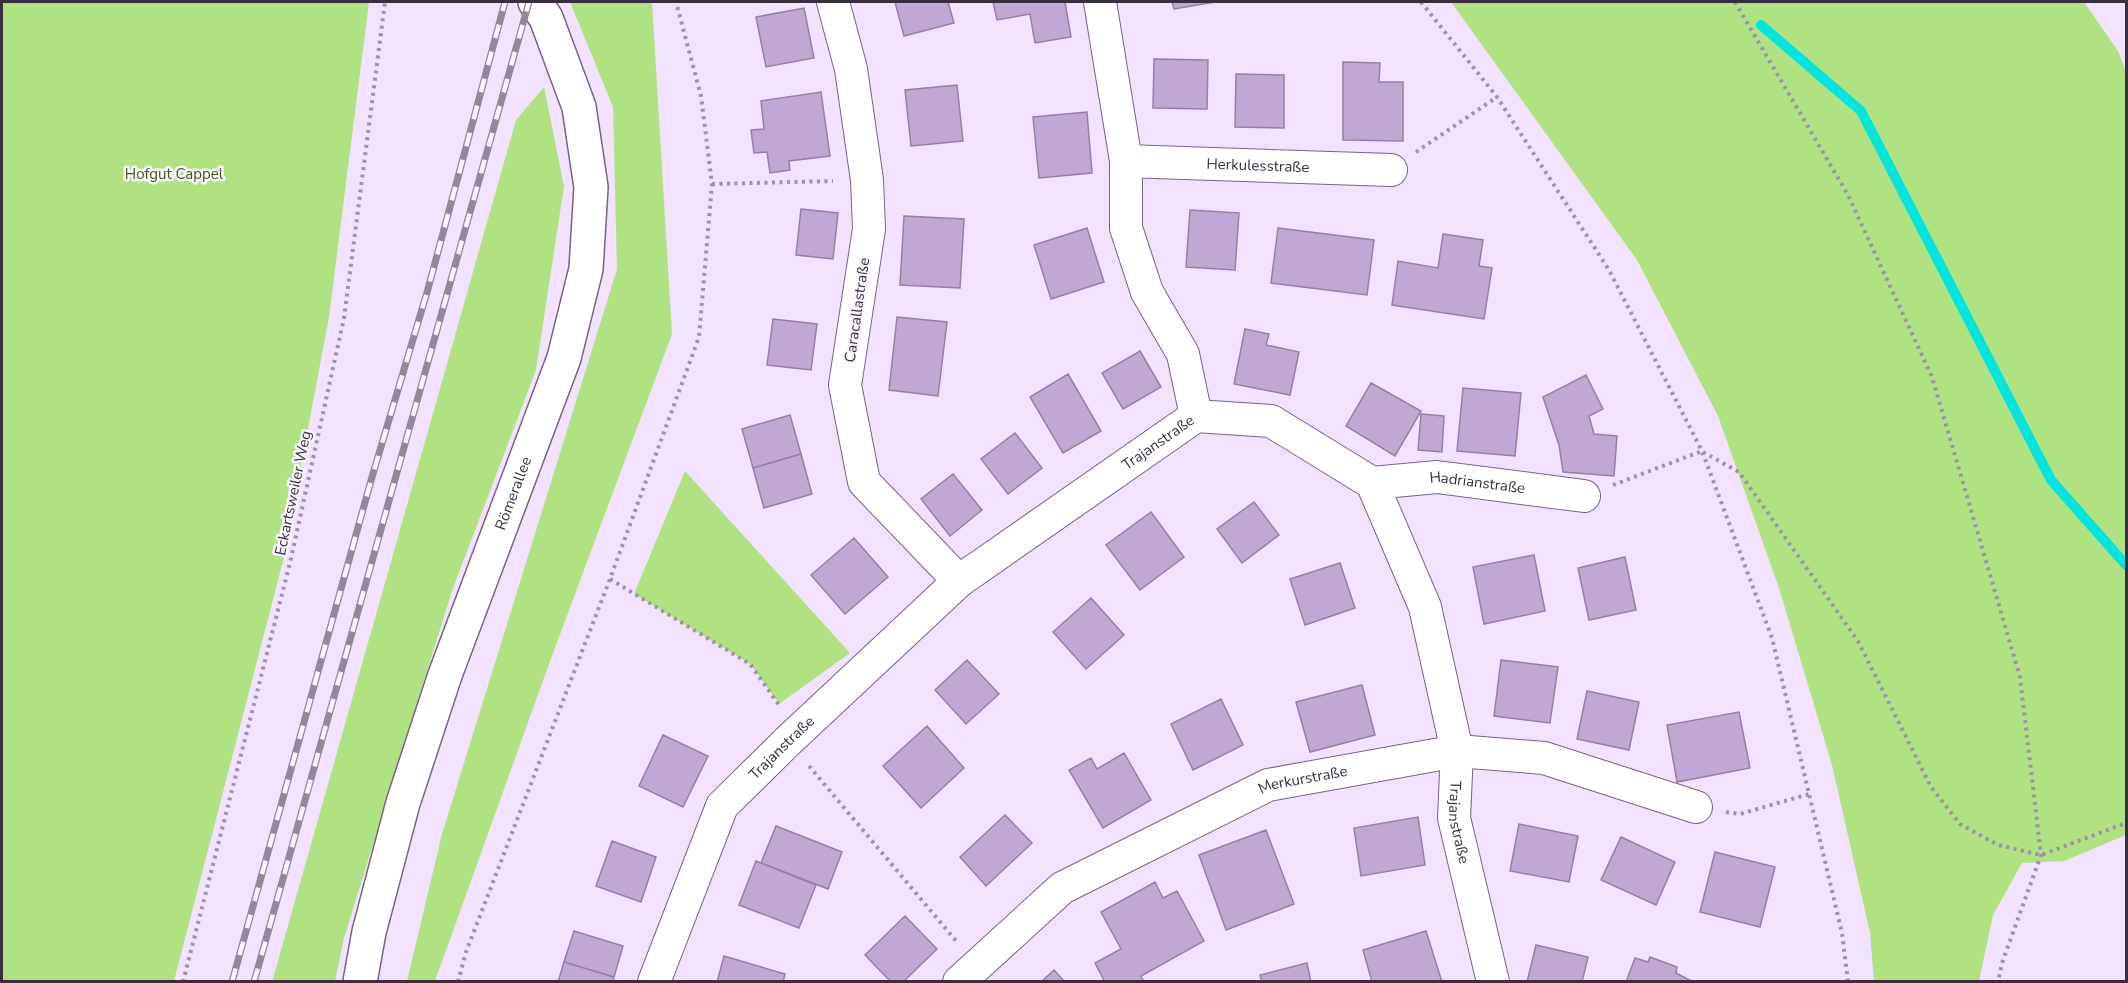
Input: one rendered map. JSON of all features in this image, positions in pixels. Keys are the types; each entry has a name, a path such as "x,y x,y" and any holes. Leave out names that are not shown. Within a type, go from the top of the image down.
{"street":[{"name":"Römerallee","path":"360,981 369,932 403,803 446,675 564,358 586,269 591,187 579,107 546,18 535,2"},
{"name":"Caracallastraße","path":"833,2 851,69 867,180 868,229 845,385 864,482 959,581"},
{"path":"1100,2 1126,161 1126,228 1147,292 1183,354 1196,416"},
{"name":"Herkulesstraße","path":"1126,161 1391,170"},
{"name":"Trajanstraße","path":"654,981 722,806 959,581 1196,416 1270,421 1372,483 1425,607 1457,751 1454,818 1493,981"},
{"name":"Hadrianstraße","path":"1372,483 1437,477 1584,496"},
{"name":"Merkurstraße","path":"959,981 1062,888 1268,785 1457,751 1544,758 1696,807"}],"path":[{"name":"Eckartsweiler Weg","path":"183,981 290,563 344,318 385,2"},
{"path":"458,981 466,952 610,579 699,337 712,184 701,96 676,2"},
{"path":"1422,2 1497,97 1609,270 1702,451 1772,638 1842,933 1848,981"},
{"path":"1735,2 1848,195 1932,377 2020,677 2041,855 2002,963 1998,981"},
{"path":"1391,170 1497,97"},
{"path":"712,184 867,180"},
{"path":"1702,451 1738,472 1858,641 1931,787 1960,824 1998,845 2041,855 2127,823"},
{"path":"1584,496 1702,451"},
{"path":"1696,807 1740,814 1809,794"}],"green space":[{"name":"Hofgut Cappel","path":"2,2 369,2 329,317 283,561 174,981 2,981"},
{"path":"570,2 652,2 672,334 549,664 435,981 407,981 442,834 617,269 613,107"},
{"path":"1451,2 2084,2 2118,51 2126,71 2126,835 2064,861 2022,863 1993,915 1979,981 1874,981 1870,933 1832,765 1779,588 1718,416 1637,260"},
{"path":"544,87 564,186 536,370 452,591 344,938 335,981 272,982 516,120"},
{"path":"685,471 850,653 779,704 750,664 634,594"}],"building":[{"path":"895,2 948,2 954,23 904,36"},
{"path":"993,2 1065,2 1071,37 1035,43 1030,14 997,20"},
{"path":"1172,2 1215,2 1174,9"},
{"path":"804,8 814,58 766,67 756,17"},
{"path":"1154,59 1208,60 1207,109 1153,108"},
{"path":"1343,62 1380,63 1379,82 1403,82 1403,141 1343,140"},
{"path":"1236,74 1284,75 1284,128 1235,127"},
{"path":"957,85 963,141 911,146 905,90"},
{"path":"821,92 830,156 789,161 790,170 770,173 767,152 754,153 751,130 764,129 761,101"},
{"path":"1087,112 1092,173 1039,178 1033,117"},
{"path":"801,209 838,213 833,259 796,255"},
{"path":"1190,210 1239,213 1235,270 1186,267"},
{"path":"904,216 964,219 960,288 900,285"},
{"path":"1087,228 1104,282 1051,299 1034,245"},
{"path":"1278,228 1374,240 1367,295 1271,283"},
{"path":"1443,234 1483,240 1479,266 1492,268 1484,319 1392,305 1398,261 1438,268"},
{"path":"897,317 947,322 938,396 889,390"},
{"path":"773,319 817,324 811,370 767,365"},
{"path":"1245,329 1269,334 1266,345 1299,352 1290,395 1234,384"},
{"path":"1140,351 1161,387 1123,409 1102,373"},
{"path":"1068,374 1101,431 1063,453 1030,397"},
{"path":"1586,375 1603,409 1589,416 1594,434 1617,436 1614,476 1563,472 1559,445 1543,397"},
{"path":"1371,383 1421,411 1395,456 1346,426"},
{"path":"1463,388 1521,393 1515,456 1457,451"},
{"path":"1421,414 1444,416 1442,452 1418,450"},
{"path":"790,415 801,454 753,468 742,429"},
{"path":"1015,433 1042,468 1008,494 981,459"},
{"path":"801,454 812,494 764,508 753,468"},
{"path":"953,474 982,510 950,536 921,499"},
{"path":"1254,502 1279,535 1242,563 1217,529"},
{"path":"1151,512 1184,557 1140,590 1106,545"},
{"path":"854,538 888,577 845,614 811,575"},
{"path":"1534,555 1545,611 1484,624 1473,567"},
{"path":"1625,557 1636,610 1589,620 1578,568"},
{"path":"1340,563 1355,608 1305,625 1290,579"},
{"path":"1091,598 1124,635 1086,669 1053,632"},
{"path":"967,660 999,694 966,724 935,690"},
{"path":"1501,660 1558,667 1550,723 1494,716"},
{"path":"1362,685 1375,735 1310,752 1296,702"},
{"path":"1587,691 1639,702 1629,750 1577,739"},
{"path":"1221,699 1243,745 1193,770 1171,724"},
{"path":"1739,712 1750,768 1677,782 1667,725"},
{"path":"927,726 964,768 921,808 883,766"},
{"path":"663,735 708,756 683,807 639,786"},
{"path":"1124,753 1151,800 1103,828 1069,770 1091,758 1097,769"},
{"path":"1005,815 1032,843 986,886 960,857"},
{"path":"1418,817 1425,865 1361,876 1354,828"},
{"path":"1519,824 1578,836 1569,882 1510,871"},
{"path":"776,826 842,852 828,889 761,863"},
{"path":"1266,830 1294,904 1226,930 1199,855"},
{"path":"1621,837 1675,862 1656,905 1601,880"},
{"path":"612,841 656,857 641,902 596,886"},
{"path":"1715,852 1775,867 1760,927 1700,912"},
{"path":"756,861 816,885 799,928 739,905"},
{"path":"1155,882 1163,898 1177,891 1204,941 1141,976 1144,982 1105,982 1095,963 1121,949 1101,912"},
{"path":"905,916 937,949 903,982 891,982 865,955"},
{"path":"574,931 623,946 614,977 564,962"},
{"path":"1426,931 1442,982 1372,982 1363,950"},
{"path":"1536,945 1588,957 1582,982 1527,982"},
{"path":"724,956 785,974 783,982 717,982"},
{"path":"1650,957 1677,967 1676,973 1693,982 1626,982 1635,958 1648,962"},
{"path":"564,962 614,977 613,982 558,982"},
{"path":"1307,963 1311,982 1262,982 1260,975"},
{"path":"1054,970 1065,982 1041,982"}],"waterway":[{"path":"1761,25 1861,111 2051,480 2126,565"}],"railway":[{"path":"232,982 372,477 428,289 505,2"},
{"path":"254,982 529,2"}]}
